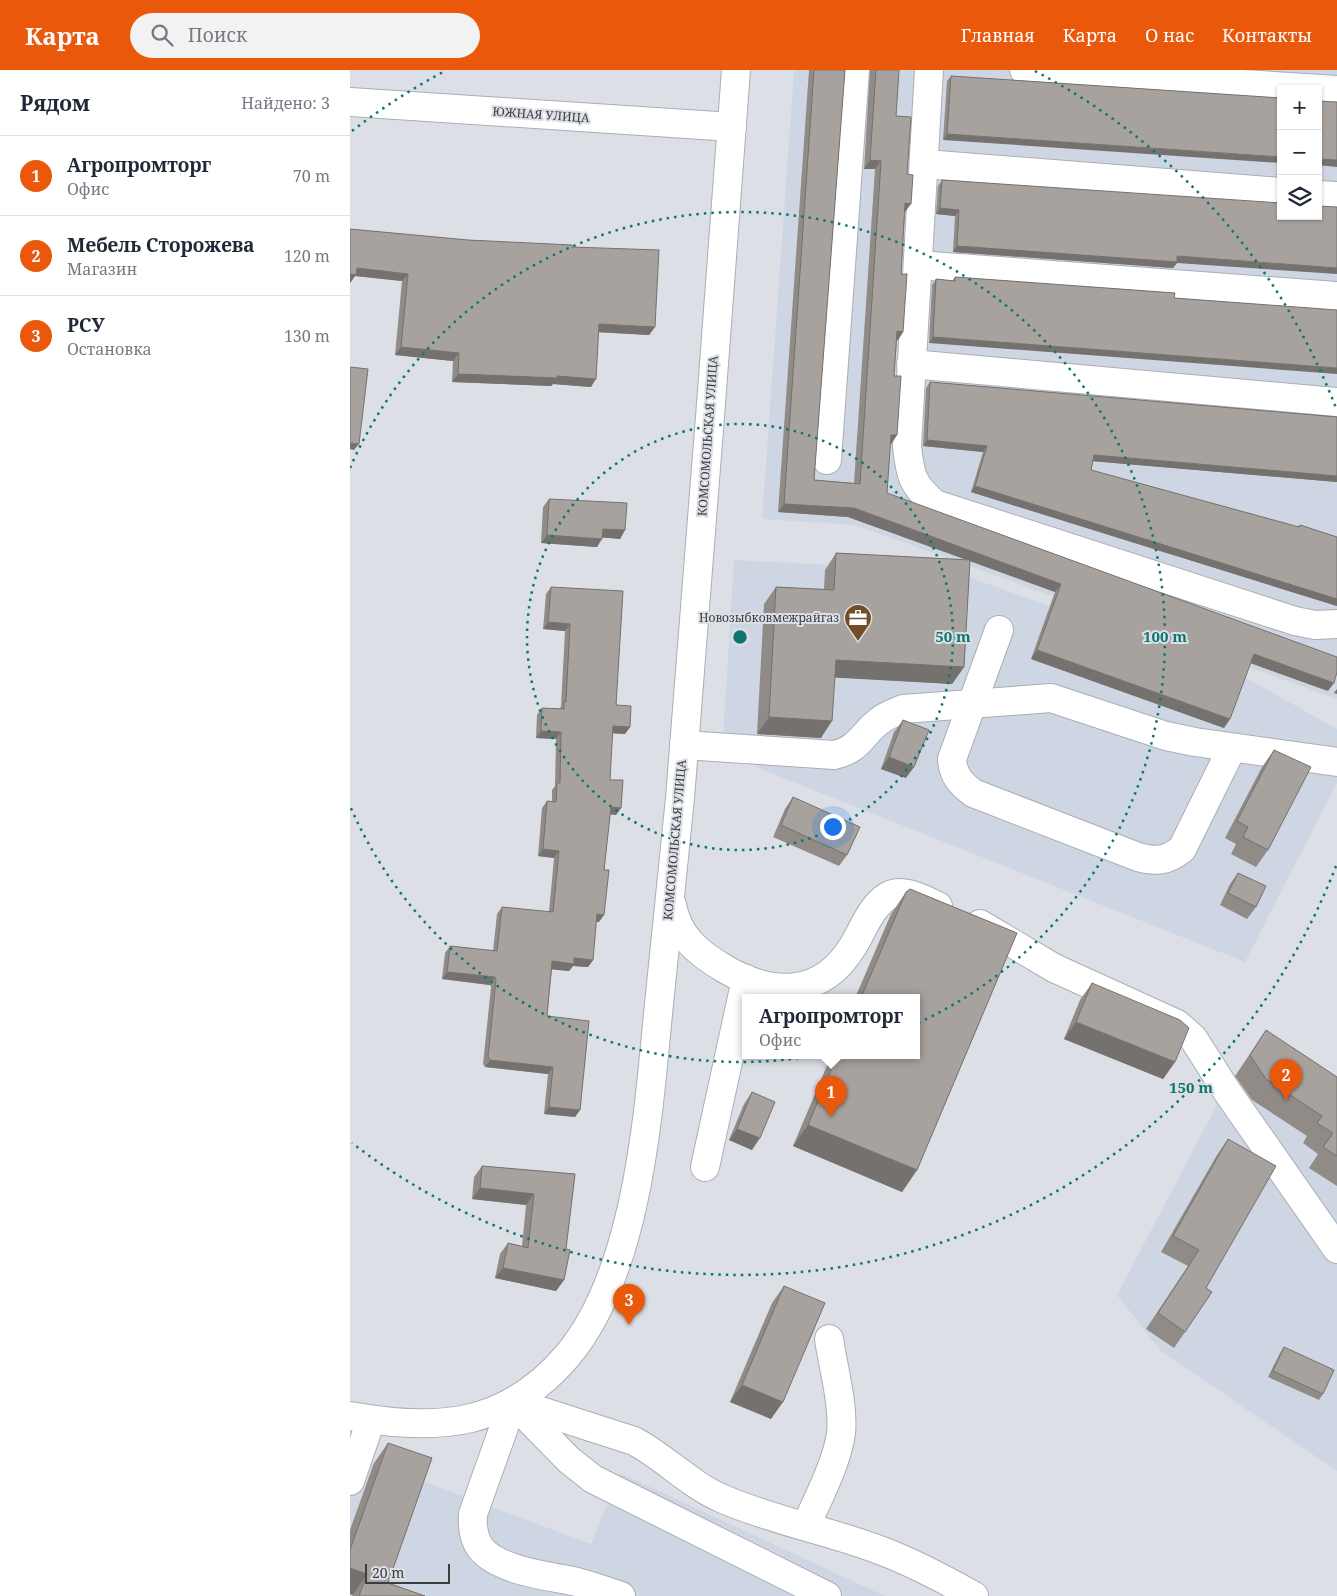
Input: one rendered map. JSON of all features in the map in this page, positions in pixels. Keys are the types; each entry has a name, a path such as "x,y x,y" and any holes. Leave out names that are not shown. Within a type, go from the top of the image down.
{"street":[{"name":"КОМСОМОЛЬСКАЯ УЛИЦА","path":"360,1418 399,1424 454,1423 475,1419 513,1402 541,1382 569,1353 595,1312 613,1270 629,1219 647,1121 670,898 684,745 736,70"},
{"path":"827,460 855,70"},
{"path":"929,70 907,446 909,468 914,484 935,504 1295,621 1315,625 1337,624"},
{"path":"1024,70 1337,90"},
{"name":"ЮЖНАЯ УЛИЦА","path":"350,102 732,127"},
{"path":"925,164 1277,192"},
{"path":"1322,195 1337,196"},
{"path":"918,265 1337,296"},
{"path":"911,364 1337,402"},
{"path":"999,630 952,758 953,769 960,783 973,793 1138,857 1154,861 1170,858 1182,849 1232,748"},
{"path":"684,745 834,755 855,747 888,715 922,706 1051,698 1166,736 1232,748 1337,762"},
{"path":"670,898 674,918 689,944 704,956 746,980 781,988 800,988 830,974 841,963 879,904 888,896 898,893 911,895 982,925 1054,968 1177,1024 1193,1038 1226,1090 1337,1249"},
{"path":"743,994 746,980"},
{"path":"705,1167 742,998"},
{"path":"806,1526 838,1448 841,1432 841,1415 829,1339"},
{"path":"513,1402 634,1441 648,1448 690,1481 723,1499 883,1551 920,1567 974,1596"},
{"path":"513,1402 473,1514 472,1526 477,1542 485,1553 520,1570 576,1582 621,1596"},
{"path":"513,1402 569,1460 593,1479 827,1596"},
{"path":"350,1481 360,1418"}],"shaded area":[{"path":"794,70 1337,70 1337,699 855,525 762,519"},
{"name":"Новозыбковмежрайгаз","path":"734,560 952,571 1243,676 1337,729 1337,783 1245,962 756,767 757,741 723,738"},
{"path":"1252,1051 1337,1107 1337,1471 1161,1351 1117,1295 1220,1099"},
{"path":"350,1454 591,1544 620,1473 885,1596 350,1596"}],"building":[{"path":"814,70 845,70 814,480 860,484 881,161 870,160 876,70 899,70 896,116 911,117 907,174 913,175 911,204 905,203 901,274 907,274 903,332 897,331 894,376 901,376 897,435 891,435 887,493 1337,657 1337,672 1334,683 1254,654 1230,719 1037,650 1061,584 854,508 784,504"},
{"path":"951,76 1277,98 1277,157 947,134"},
{"path":"1322,101 1337,102 1337,160 1322,159"},
{"path":"942,180 1277,203 1277,220 1322,220 1322,206 1337,207 1337,268 1177,256 1177,262 957,246 959,210 940,208"},
{"path":"350,229 468,240 572,245 572,247 659,250 655,327 599,324 596,379 557,376 557,378 458,374 459,353 401,347 408,274 357,268 356,275 350,274"},
{"path":"955,277 1175,293 1174,298 1337,310 1337,368 933,337 936,279 955,281"},
{"path":"350,367 368,369 359,444 350,443"},
{"path":"930,382 1337,417 1337,476 1094,455 1091,470 1299,527 1300,525 1337,537 1337,599 975,486 987,446 927,440"},
{"path":"549,499 627,503 625,530 603,529 602,539 547,535"},
{"name":"Новозыбковмежрайгаз","path":"836,553 970,560 964,667 836,660 832,721 769,717 776,587 834,590"},
{"path":"551,587 623,591 616,705 631,706 630,727 613,726 610,780 623,780 621,808 611,807 604,870 609,870 604,915 597,914 593,960 574,958 574,964 552,961 547,1016 589,1021 580,1110 549,1107 553,1067 490,1060 488,1057 495,977 447,972 450,946 497,951 502,907 553,912 559,851 543,849 547,801 556,802 557,783 560,783 561,732 541,731 542,708 564,709 564,702 566,702 570,624 548,622"},
{"path":"903,720 929,730 914,767 889,757"},
{"path":"1274,750 1311,767 1268,850 1243,837 1248,827 1237,821"},
{"path":"793,797 860,827 847,855 781,825"},
{"path":"1238,873 1266,886 1256,907 1228,893"},
{"path":"910,889 1017,933 917,1170 808,1125 836,1059 920,1059 920,994 863,994 906,892"},
{"path":"1092,983 1180,1020 1189,1028 1175,1062 1076,1022"},
{"path":"1266,1030 1337,1077 1337,1156 1323,1147 1333,1133 1317,1123 1322,1116 1266,1079 1250,1055"},
{"path":"752,1092 775,1102 760,1138 737,1129"},
{"path":"1228,1139 1276,1166 1206,1288 1212,1292 1185,1332 1158,1313 1199,1250 1173,1236"},
{"path":"482,1166 575,1174 566,1249 570,1250 564,1280 503,1268 508,1243 528,1248 534,1194 480,1188"},
{"path":"784,1286 825,1303 783,1402 742,1385"},
{"path":"1284,1347 1334,1370 1323,1394 1273,1371"},
{"path":"388,1443 432,1458 388,1583 425,1596 359,1596 367,1574 350,1568 350,1550"}],"place":[{"name":"Новозыбковмежрайгаз","path":"858,642"},
{"name":"Мебель Сторожева","path":"1286,1100"},
{"name":"Агропромторг","path":"831,1117"},
{"name":"РСУ","path":"629,1325"}]}
